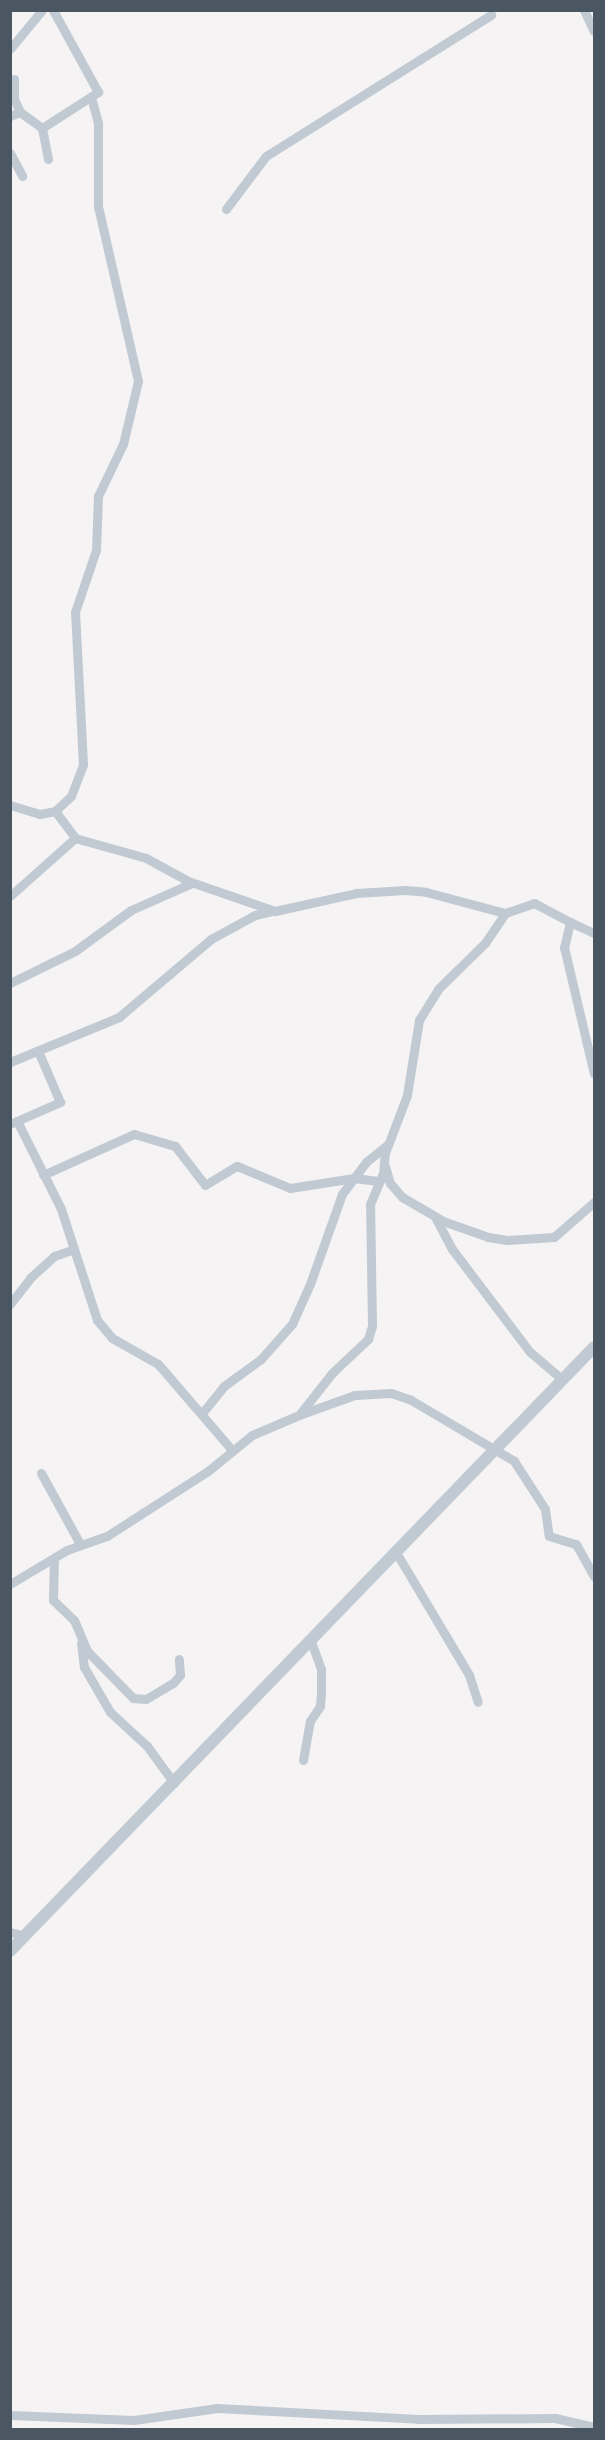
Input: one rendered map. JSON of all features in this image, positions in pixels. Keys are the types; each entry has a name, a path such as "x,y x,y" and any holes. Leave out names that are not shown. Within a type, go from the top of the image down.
{"street":[{"path":"10,49 42,10"},
{"path":"42,128 98,92 53,10"},
{"path":"584,10 594,31"},
{"path":"226,209 266,156 491,15"},
{"path":"14,79 15,114 42,128"},
{"path":"10,805 40,814 55,812 71,796 83,764 75,612 96,550 99,496 116,464 138,381 98,207 98,123 91,97"},
{"path":"42,128 48,159"},
{"path":"10,153 22,176"},
{"path":"55,812 75,838 146,858 192,883 275,911"},
{"path":"10,896 75,838"},
{"path":"10,983 75,951 131,910 192,883"},
{"path":"10,1062 119,1017 211,939 255,915 356,893 405,890 426,892 505,913 534,903 594,933"},
{"path":"299,1415 332,1373 368,1339 372,1326 370,1204 380,1181 388,1144 407,1095 419,1020 438,989 486,943 505,913"},
{"path":"570,922 564,947 594,1074"},
{"path":"38,1050 60,1102 14,1123 61,1209 97,1320 112,1338 158,1364 203,1412 232,1450"},
{"path":"43,1175 134,1134 175,1146 205,1185 237,1167 290,1188 354,1178 380,1181"},
{"path":"203,1412 225,1386 261,1359 292,1324 310,1284 342,1194 366,1162 388,1144"},
{"path":"384,1164 390,1183 402,1197 435,1217 488,1237 540,1239 554,1237 594,1203"},
{"path":"435,1217 452,1249 530,1352 563,1380"},
{"path":"10,1304 31,1277 54,1256 74,1249"},
{"path":"10,1951 397,1554 594,1347"},
{"path":"10,1584 80,1544 125,1525 208,1471 252,1435 355,1395 391,1393 411,1400 498,1449 514,1461 545,1509 549,1536 576,1544 594,1576"},
{"path":"40,1473 80,1544"},
{"path":"397,1554 469,1675 478,1702"},
{"path":"54,1558 53,1600 74,1620 80,1637 84,1667 110,1712 147,1746 174,1783"},
{"path":"80,1637 97,1663 139,1700 180,1675 179,1659"},
{"path":"303,1760 308,1730 320,1706 321,1669 311,1641"},
{"path":"10,1932 25,1936"},
{"path":"10,2415 134,2420 217,2408 418,2420 555,2418 594,2427"}]}
